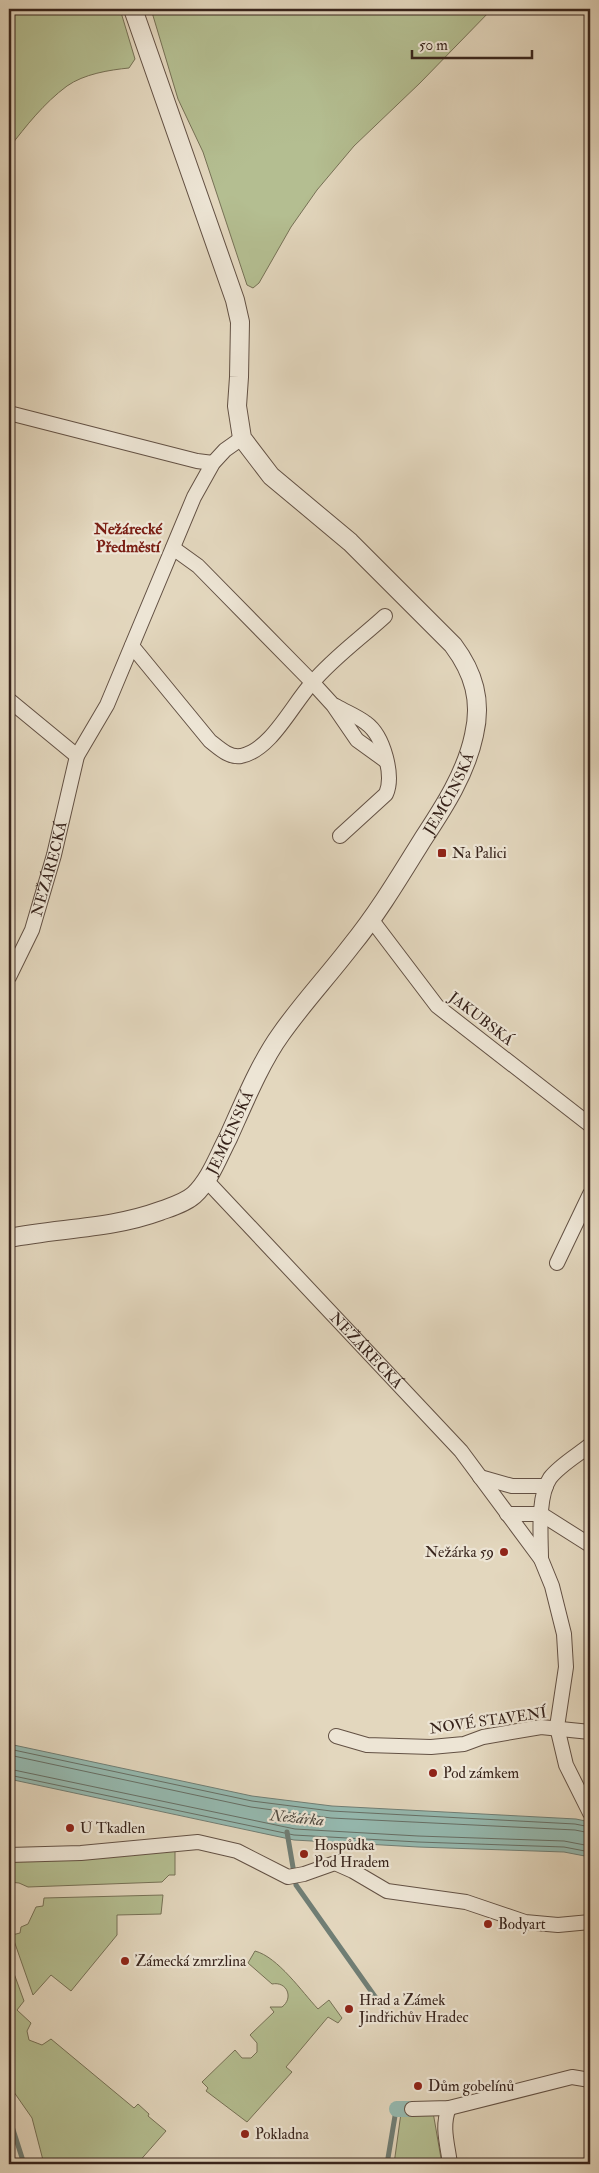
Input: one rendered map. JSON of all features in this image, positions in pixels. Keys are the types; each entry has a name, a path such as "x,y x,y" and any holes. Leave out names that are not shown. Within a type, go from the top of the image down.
{"street":[{"path":"9,700 77,756 107,705 194,497 213,463 225,450 242,438 237,406 240,322 235,300 133,9"},
{"path":"9,413 197,462 213,463"},
{"name":"JEMČINSKÁ","path":"206,1180 280,1035 371,919 453,792 474,735 476,693 466,663 453,645 350,542 271,476 242,438"},
{"path":"173,548 198,566 312,682 333,705 357,740 386,761 389,768 390,785 386,794 340,836"},
{"path":"132,646 210,742 234,756 251,752 264,744 312,682 386,616"},
{"name":"NEŽÁRECKÁ","path":"9,977 32,930 54,855 77,756"},
{"name":"JAKUBSKÁ","path":"371,919 437,1006 590,1126"},
{"path":"9,1238 114,1224 140,1218 174,1206 193,1196 206,1180"},
{"name":"NEŽÁRECKÁ","path":"206,1180 461,1451 541,1560 552,1586 564,1634 566,1666 557,1727 566,1765 589,1811"},
{"path":"557,1263 590,1194"},
{"path":"541,1560 541,1514 546,1486 551,1477 590,1445"},
{"path":"480,1477 512,1486 546,1486"},
{"path":"507,1514 541,1514 590,1545"},
{"name":"NOVÉ STAVENÍ","path":"336,1736 367,1745 431,1747 464,1744 483,1737 541,1727 557,1727"},
{"path":"557,1727 590,1732"},
{"path":"9,1855 81,1853 198,1842 237,1851 288,1876 304,1874 335,1863 387,1891 466,1902 525,1922 558,1925 590,1922"},
{"path":"412,2109 449,2108 572,2077 590,2080"},
{"path":"449,2108 445,2117 445,2125 450,2164"}],"green space":[{"path":"9,9 120,9 135,59 129,68 105,71 67,86 43,107 9,148"},
{"path":"151,9 492,9 420,83 354,146 317,190 291,227 259,283 253,288 247,285 203,152 178,99"},
{"path":"175,1850 175,1875 169,1875 162,1882 28,1887 19,1883 9,1882 9,1862"},
{"path":"163,1895 161,1914 117,1915 117,1935 71,1991 51,1975 33,1995 12,1935 20,1933 21,1927 28,1924 36,1907 43,1906 44,1898"},
{"path":"255,1951 272,1960 281,1968 318,2009 329,2000 342,2018 338,2023 328,2017 286,2067 292,2072 247,2122 206,2091 208,2088 202,2082 235,2050 242,2058 251,2058 257,2052 257,2043 250,2035 274,2012 270,2007 282,2007 288,1999 287,1991 282,1985 272,1984 248,1963"},
{"path":"9,1964 24,2001 17,2010 31,2023 27,2031 29,2040 42,2045 51,2039 134,2108 138,2104 149,2114 148,2116 166,2131 137,2164 44,2164 32,2118 9,2085"},
{"path":"433,2112 442,2164 394,2164 401,2113"}],"water":[{"name":"Nežárka","path":"9,1744 252,1796 332,1806 576,1819 590,1822 590,1857 564,1852 294,1840 9,1779"}],"waterway":[{"name":"Nežárka","path":"287,1832 296,1885 376,1998"},
{"path":"387,2164 397,2104"},
{"path":"397,2109 412,2109"},
{"path":"9,2117 24,2164"}],"place":[{"name":"Na Palici","path":"442,853"},
{"name":"Nežárka 59","path":"504,1552"},
{"name":"Pod zámkem","path":"433,1773"},
{"name":"U Tkadlen","path":"70,1828"},
{"name":"Hospůdka Pod Hradem","path":"304,1854"},
{"name":"Bodyart","path":"488,1924"},
{"name":"Zámecká zmrzlina","path":"125,1961"},
{"name":"Hrad a Zámek Jindřichův Hradec","path":"349,2009"},
{"name":"Dům gobelínů","path":"418,2086"},
{"name":"Pokladna","path":"245,2134"}],"district":[{"name":"Nežárecké Předměstí","path":"128,538"}]}
